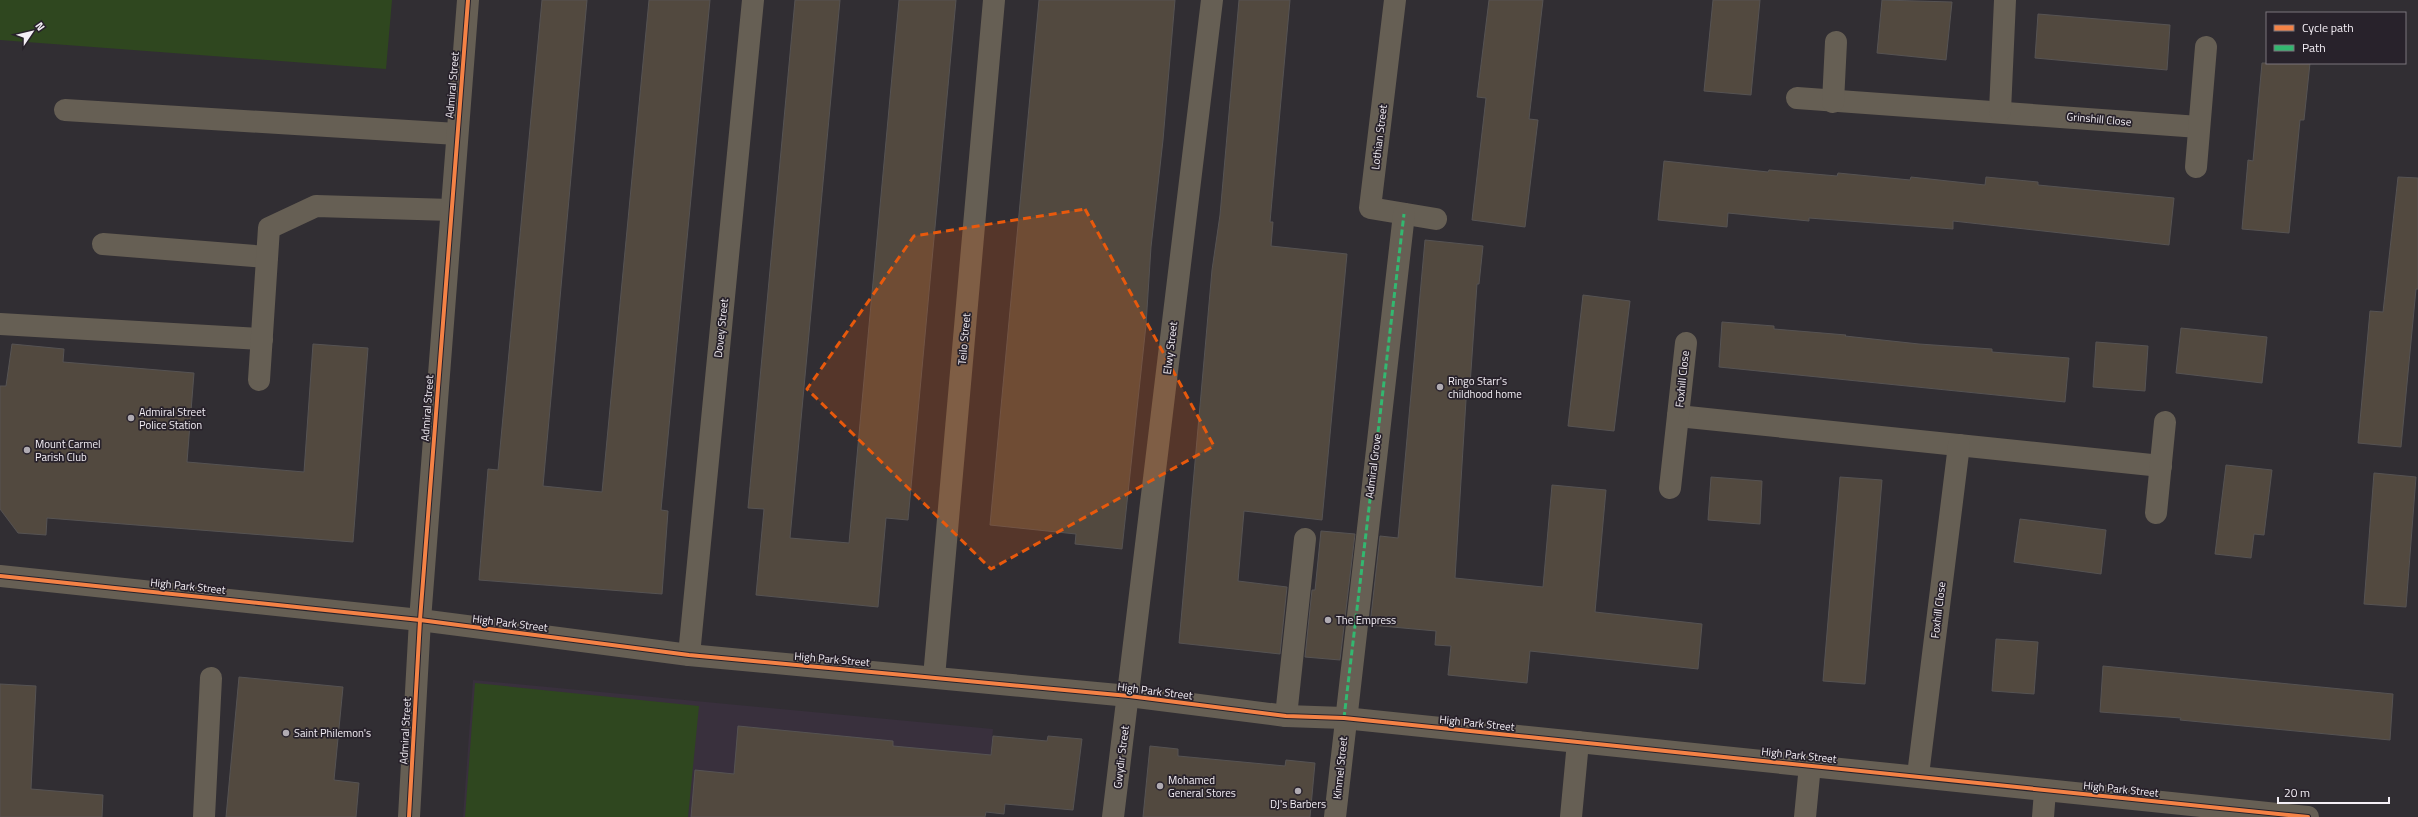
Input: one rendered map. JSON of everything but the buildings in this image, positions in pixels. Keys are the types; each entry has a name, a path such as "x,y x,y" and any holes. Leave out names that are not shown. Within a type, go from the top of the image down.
{"street":[{"name":"Admiral Street","path":"409,817 420,620 450,210 468,0"},
{"name":"Dovey Street","path":"689,655 753,0"},
{"name":"Teilo Street","path":"934,678 994,0"},
{"name":"Elwy Street","path":"1129,696 1212,0"},
{"name":"Lothian Street","path":"1395,0 1370,208 1436,219"},
{"path":"2000,111 2005,0"},
{"path":"1833,102 1836,42"},
{"path":"2196,167 2206,47"},
{"name":"Grinshill Close","path":"1797,98 1926,109 2000,111 2199,127"},
{"path":"65,110 457,134"},
{"path":"259,380 269,228 316,206 450,210"},
{"name":"Admiral Grove","path":"1344,718 1404,214"},
{"path":"103,244 267,257"},
{"path":"0,324 262,339"},
{"name":"Foxhill Close","path":"1670,488 1686,343"},
{"name":"Foxhill Close","path":"1678,416 2161,466"},
{"path":"2156,513 2165,422"},
{"name":"Foxhill Close","path":"1918,775 1959,445"},
{"path":"1286,716 1305,539"},
{"name":"High Park Street","path":"0,576 420,620 689,655 1129,696 1286,716 1344,718 1918,775 2045,791 2297,816"},
{"path":"204,817 211,678"},
{"name":"Gwydir Street","path":"1113,817 1129,696"},
{"name":"Kinmel Street","path":"1335,817 1344,718"},
{"path":"1572,817 1578,742"},
{"path":"1805,817 1810,765"},
{"path":"2043,817 2045,791"}],"highlighted area":[{"path":"1085,209 1214,446 991,569 807,389 914,236"}],"shaded area":[{"path":"473,680 993,729 985,817 463,817"}],"green space":[{"path":"0,0 392,0 386,69 0,40"},
{"path":"475,683 699,706 688,817 465,817"}],"marked path":[{"path":"1344,718 1404,214"}],"cycle path":[{"path":"409,817 420,620 468,0"},
{"path":"0,576 420,620 689,655 1129,696 1286,716 1344,718 2308,817"}],"place":[{"name":"Ringo Starr's childhood home","path":"1440,387"},
{"name":"Admiral Street Police Station","path":"131,418"},
{"name":"Mount Carmel Parish Club","path":"27,450"},
{"name":"The Empress","path":"1328,620"},
{"name":"Saint Philemon's","path":"286,733"},
{"name":"Mohamed General Stores","path":"1160,786"},
{"name":"DJ's Barbers","path":"1298,791"}]}
